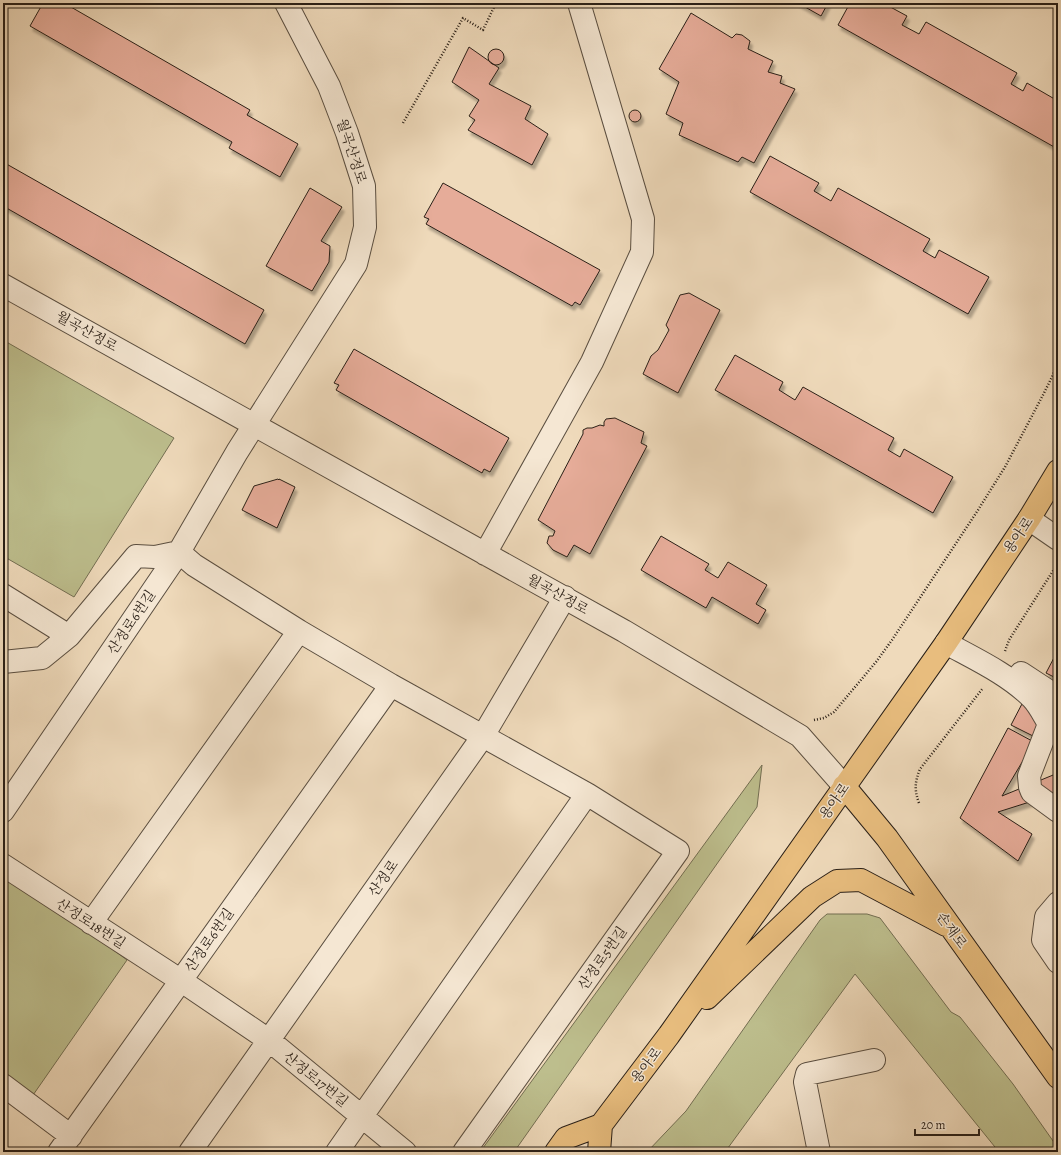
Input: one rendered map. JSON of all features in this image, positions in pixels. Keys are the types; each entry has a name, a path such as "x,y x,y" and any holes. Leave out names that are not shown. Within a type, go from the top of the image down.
{"main road":[{"name":"용아로","path":"601,1125 669,1035 950,636 1029,519 1058,472"},
{"name":"손재로","path":"844,786 887,838 1058,1077"},
{"path":"669,1035 812,897 837,881 861,880 950,927"},
{"path":"556,1152 566,1138 601,1125 599,1152"}],"street":[{"name":"월곡산정로","path":"255,425 356,264 365,227 364,186 347,133 329,86 286,3"},
{"path":"485,554 592,362 642,252 643,219 579,3"},
{"name":"월곡산정로","path":"3,285 485,554 565,597 800,736 844,786"},
{"name":"산정로6번길","path":"3,811 179,552 237,452 255,425"},
{"path":"1029,519 1058,538"},
{"path":"3,662 42,658 69,636 136,556 155,557 179,552 194,565 299,631 391,685 483,736"},
{"path":"3,595 69,636"},
{"name":"산정로","path":"190,1152 270,1041 483,736 565,597"},
{"path":"91,923 299,631"},
{"path":"950,636 999,666 1056,696 1058,707"},
{"path":"999,666 1013,682 1034,699 1049,724 1029,776 1030,788 1032,792 1057,807"},
{"name":"산정로6번길","path":"180,980 391,685"},
{"name":"산정로5번길","path":"464,1152 678,851 587,794 483,736"},
{"path":"1057,807 1039,786 1044,762 1058,736"},
{"path":"362,1117 587,794"},
{"name":"산정로18번길","path":"3,865 180,980 270,1041"},
{"path":"1058,903 1046,917 1043,940 1058,962"},
{"path":"3,1085 65,1144 180,980"},
{"name":"산정로17번길","path":"270,1041 405,1152"},
{"path":"819,1152 805,1082 807,1074 874,1060"},
{"name":"산정로17번길","path":"337,1152 362,1117"}],"path":[{"path":"403,123 463,18 483,30 496,3"},
{"path":"810,718 814,720 824,718 834,712 892,640 1005,467 1052,377 1058,359"},
{"path":"919,803 915,793 916,782 920,769 999,666 1009,640 1058,563"}],"green space":[{"path":"3,340 174,438 74,597 3,556"},
{"path":"762,765 757,807 514,1152 480,1152"},
{"path":"14,876 127,960 31,1098 3,1073 3,878"},
{"path":"827,914 867,914 880,918 951,1012 960,1017 1013,1084 1058,1148 1058,1152 999,1152 855,974 725,1152 647,1152 686,1111 820,920"}],"building":[{"path":"43,3 64,3 250,110 247,115 298,144 280,177 229,148 232,142 30,26"},
{"path":"798,3 828,3 821,16"},
{"path":"850,3 883,3 907,16 902,25 919,34 926,22 1017,73 1011,84 1023,91 1027,83 1058,101 1058,144 1056,148 838,25"},
{"path":"691,13 732,38 736,34 742,35 750,41 748,49 773,61 768,72 782,76 780,83 795,89 754,163 742,157 738,162 679,135 683,123 666,114 679,82 659,69"},
{"path":"469,47 499,68 489,84 531,106 525,119 548,134 532,165 468,130 475,120 469,116 479,100 452,82"},
{"path":"496,49 502,51 504,57 502,63 496,65 490,63 488,57 490,51"},
{"path":"633,110 637,110 641,116 637,122 633,122 629,118 629,114"},
{"path":"770,156 819,183 814,191 831,201 838,188 930,239 923,251 935,258 939,250 989,277 968,314 750,192"},
{"path":"3,162 264,310 245,344 3,206"},
{"path":"443,183 600,270 580,305 575,302 572,306 426,224 429,219 424,217"},
{"path":"310,188 342,207 321,241 330,246 329,262 312,291 266,266"},
{"path":"689,293 720,310 678,393 643,374 651,356 658,350 669,330 666,325 680,295"},
{"path":"354,349 509,438 490,472 484,469 482,473 336,390 339,385 334,383"},
{"path":"735,355 783,382 779,390 795,400 803,387 894,438 888,450 900,457 904,449 953,477 933,513 715,390"},
{"path":"615,418 644,432 641,443 647,446 590,554 574,545 567,557 553,550 547,543 549,536 553,536 555,531 538,520 583,434 583,430 600,425 604,426 606,419"},
{"path":"278,479 295,487 277,528 242,510 254,486"},
{"path":"661,536 709,564 705,570 718,578 728,562 767,585 756,604 766,610 758,624 712,597 706,608 641,570"},
{"path":"1058,650 1058,679 1046,673"},
{"path":"1024,700 1039,723 1035,737 1011,725"},
{"path":"1008,728 1034,742 1002,796 1058,773 1058,793 998,812 1032,834 1018,861 960,818"}]}
